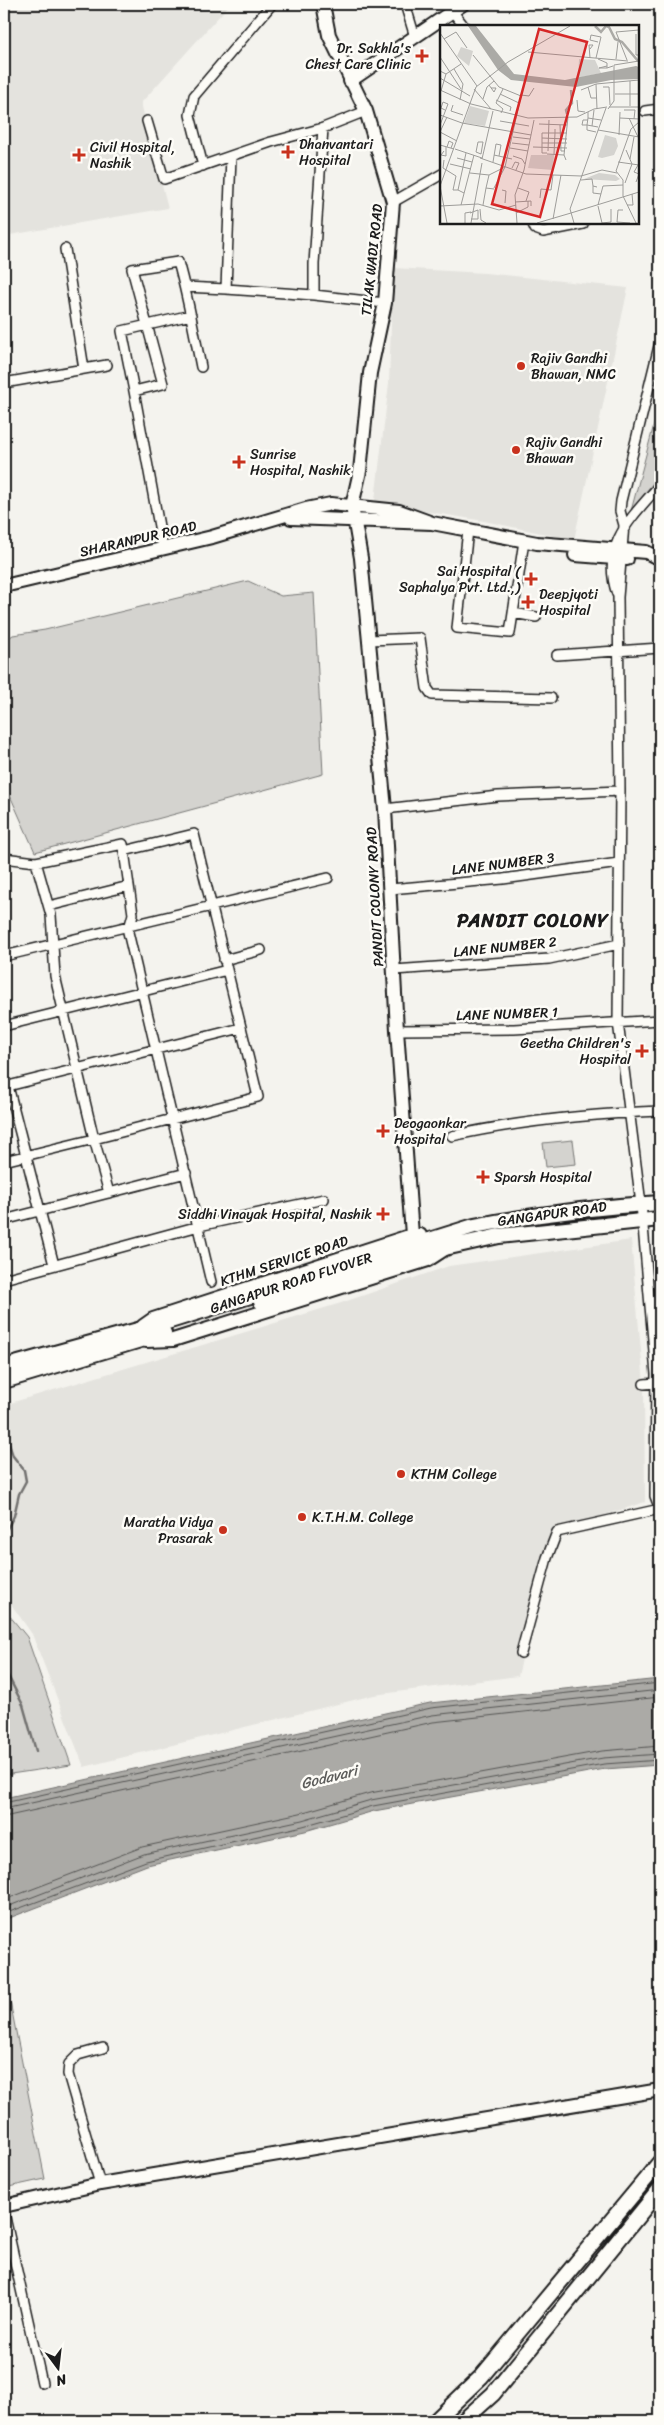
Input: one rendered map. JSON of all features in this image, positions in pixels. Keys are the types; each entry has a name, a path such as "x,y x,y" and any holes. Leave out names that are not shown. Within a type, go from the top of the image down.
{"main road":[{"name":"GANGAPUR ROAD","path":"446,1241 474,1226 523,1216 660,1202"},
{"name":"GANGAPUR ROAD","path":"446,1241 660,1219"},
{"name":"GANGAPUR ROAD FLYOVER","path":"138,1336 421,1243 446,1241"},
{"path":"4,1366 138,1336"},
{"path":"4,1381 138,1336"},
{"path":"435,2421 481,2377 660,2162"},
{"path":"463,2421 493,2394 660,2189"}],"street":[{"path":"203,166 190,115 194,96 272,4"},
{"name":"TILAK WADI ROAD","path":"323,4 329,35 366,111 394,202 385,303 370,373 360,471 359,513"},
{"path":"405,4 415,37"},
{"path":"350,81 457,8 464,25"},
{"path":"645,111 660,109"},
{"path":"147,121 164,179 277,140 323,128 366,111"},
{"path":"314,295 314,264 323,128"},
{"path":"226,289 231,156"},
{"path":"394,202 440,175"},
{"path":"533,224 535,229 543,232 582,224"},
{"path":"65,249 84,369"},
{"path":"134,391 163,384 132,269 178,262 201,367"},
{"path":"185,287 314,295 385,303"},
{"path":"163,548 122,331 191,315"},
{"path":"521,1653 547,1558 558,1532 660,1509 655,1496 658,1408 641,1204 618,1022 620,650 618,597 619,555 624,525 620,511 621,501 660,342"},
{"path":"4,383 107,365"},
{"path":"624,525 660,485"},
{"name":"SHARANPUR ROAD","path":"4,586 163,548 279,518 306,509 336,505 359,513 378,514 399,511 432,523 530,542 564,554 619,555 641,559 657,556"},
{"path":"359,513 378,514"},
{"name":"SHARANPUR ROAD","path":"279,518 339,519 359,513"},
{"name":"PANDIT COLONY ROAD","path":"359,513 361,558 385,809 397,1030 421,1243"},
{"path":"468,530 457,628 510,633 530,542"},
{"path":"513,613 536,617"},
{"path":"369,640 420,638 427,688 432,695 551,698"},
{"path":"557,655 660,648"},
{"path":"385,809 498,796 620,791"},
{"path":"4,1160 258,1097 194,834 124,851"},
{"path":"4,858 36,862 122,844 133,914 128,932 212,1282"},
{"path":"36,862 49,906 54,942 55,976 94,1139 109,1193"},
{"name":"LANE NUMBER 3","path":"390,889 503,880 619,863"},
{"path":"4,956 130,923 328,878"},
{"path":"49,906 129,886"},
{"name":"LANE NUMBER 2","path":"394,970 548,959 618,944"},
{"path":"224,960 261,950"},
{"path":"4,1026 227,970"},
{"path":"618,1022 660,1020"},
{"name":"LANE NUMBER 1","path":"397,1030 514,1029 618,1022"},
{"path":"54,1265 26,1155 5,1085 241,1028"},
{"path":"452,1136 482,1130 628,1112 660,1111"},
{"path":"4,1220 186,1173"},
{"path":"4,1278 199,1226 324,1198"},
{"path":"138,1336 173,1340 428,1260 446,1241"},
{"name":"KTHM SERVICE ROAD","path":"138,1336 153,1319 421,1243 446,1241"},
{"path":"644,1384 656,1383"},
{"path":"100,2184 68,2074 69,2064 78,2055 103,2048"},
{"path":"4,2206 100,2184 660,2090"},
{"path":"4,2213 42,2384"}],"shaded area":[{"name":"Civil Hospital, Nashik","path":"4,4 230,4 141,103 168,208 4,236"},
{"name":"Rajiv Gandhi Bhawan","path":"393,268 485,273 628,288 574,540 484,521 381,504 375,500 389,383"},
{"path":"660,402 660,474 631,511"},
{"path":"248,581 281,596 314,593 323,774 35,852 8,791 4,762 4,641 13,635 45,630"},
{"path":"573,1140 576,1164 546,1167 543,1143"},
{"name":"K.T.H.M. College","path":"631,1240 644,1384 645,1502 553,1532 518,1676 374,1695 84,1767 32,1634 4,1594 4,1405 341,1303 449,1266"},
{"path":"4,1609 27,1637 71,1765 4,1775"},
{"path":"4,1971 45,2179 4,2188"}],"water":[{"name":"Godavari","path":"660,1679 660,1765 605,1769 374,1811 305,1831 147,1865 4,1920 4,1798 430,1703"}],"waterway":[{"path":"4,1429 13,1456 24,1470 26,1481 19,1494 14,1516 4,1534"},
{"path":"4,1668 23,1705 36,1751"}],"place":[{"name":"Dr. Sakhla's Chest Care Clinic","path":"422,56"},
{"name":"Dhanvantari Hospital","path":"288,152"},
{"name":"Civil Hospital, Nashik","path":"79,155"},
{"name":"Rajiv Gandhi Bhawan, NMC","path":"521,366"},
{"name":"Rajiv Gandhi Bhawan","path":"516,450"},
{"name":"Sunrise Hospital, Nashik","path":"239,462"},
{"name":"Sai Hospital ( Saphalya Pvt. Ltd.,)","path":"531,579"},
{"name":"Deepjyoti Hospital","path":"528,602"},
{"name":"Geetha Children's Hospital","path":"642,1051"},
{"name":"Deogaonkar Hospital","path":"383,1131"},
{"name":"Sparsh Hospital","path":"483,1177"},
{"name":"Siddhi Vinayak Hospital, Nashik","path":"383,1214"},
{"name":"KTHM College","path":"401,1474"},
{"name":"K.T.H.M. College","path":"302,1517"},
{"name":"Maratha Vidya Prasarak","path":"223,1530"}],"district":[{"name":"PANDIT COLONY","path":"533,920"}]}
